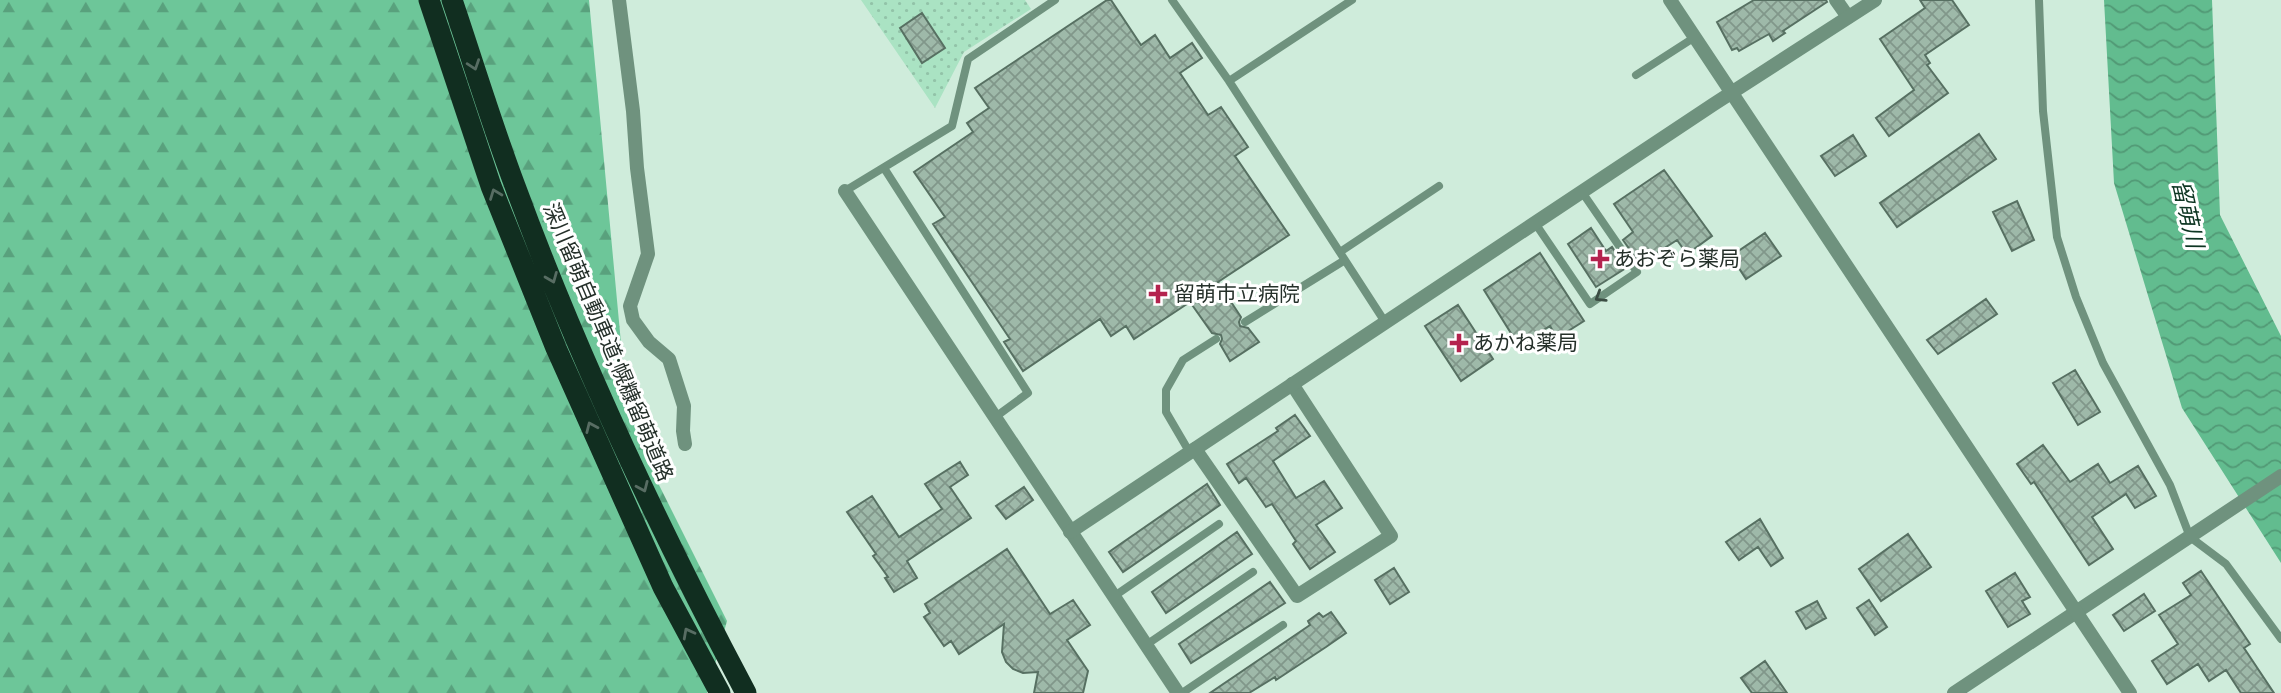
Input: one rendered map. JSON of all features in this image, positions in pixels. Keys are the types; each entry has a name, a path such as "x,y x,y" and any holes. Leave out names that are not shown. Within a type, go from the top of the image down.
{"highway":[{"path":"429,0 491,186 556,348 663,587 720,693"},
{"name":"深川留萌自動車道;幌糠留萌道路","path":"452,0 515,186 576,338 685,579 746,693"}],"street":[{"path":"619,0 634,111 637,168 648,254 630,306 632,320 649,342 669,359 684,406 685,444"},
{"path":"1670,0 2130,693"},
{"path":"1836,0 1848,18"},
{"path":"1070,532 1875,0"},
{"path":"845,191 1070,532 1180,693"},
{"path":"1192,451 1297,596 1391,536 1292,384"},
{"path":"1954,693 2281,476"}],"lane":[{"path":"845,191 952,126 968,59 1055,0"},
{"path":"1172,0 1229,81 1385,322"},
{"path":"1229,81 1352,0"},
{"path":"2039,0 2043,111 2057,237 2076,297 2103,363 2195,534 2226,564 2281,639"},
{"path":"1636,75 1695,37"},
{"path":"884,168 1028,393 994,418"},
{"path":"1245,322 1439,187"},
{"path":"1535,223 1590,304 1637,272 1582,192"},
{"path":"1192,451 1167,412 1166,390 1183,360 1216,339"},
{"path":"1114,597 1219,524"},
{"path":"1146,645 1253,572"},
{"path":"1180,693 1283,625"}],"green space":[{"path":"0,0 589,0 625,386 657,481 727,621 707,693 0,693"}],"shaded area":[{"path":"861,0 1025,0 1031,9 964,52 935,108"}],"water":[{"name":"留萌川","path":"2104,0 2212,0 2220,215 2281,336 2281,563 2182,408 2114,183"}],"building":[{"path":"1107,0 1111,0 1141,45 1155,35 1170,58 1192,43 1202,58 1180,73 1208,115 1221,107 1248,147 1235,156 1289,235 1218,282 1241,317 1240,326 1248,328 1259,342 1230,361 1220,344 1221,335 1212,333 1190,302 1134,339 1126,326 1111,336 1100,319 1023,371 1004,342 1010,339 933,224 945,217 914,172 973,132 967,123 989,108 975,88"},
{"path":"1754,0 1827,2 1783,31 1785,33 1773,41 1769,34 1739,51 1737,48 1732,50 1717,22"},
{"path":"1920,0 1952,0 1969,25 1925,55 1930,63 1927,65 1948,93 1889,136 1876,118 1914,90 1880,39 1925,8"},
{"path":"922,13 945,48 922,63 900,28"},
{"path":"1979,134 1996,159 1897,227 1880,203"},
{"path":"1853,135 1866,156 1835,176 1821,156"},
{"path":"1664,170 1712,236 1687,254 1677,240 1649,258 1647,254 1637,260 1623,240 1633,232 1614,204"},
{"path":"2017,201 2034,240 2012,251 1993,212"},
{"name":"あおぞら薬局","path":"1591,228 1606,251 1612,247 1626,268 1596,287 1568,244"},
{"path":"1765,233 1781,256 1746,279 1731,256"},
{"path":"1540,253 1584,321 1557,338 1550,326 1519,346 1484,290"},
{"path":"1986,299 1997,314 1938,354 1927,340"},
{"name":"あかね薬局","path":"1458,305 1493,359 1461,381 1425,326"},
{"path":"2075,370 2100,412 2078,425 2053,383"},
{"path":"1295,415 1310,436 1273,461 1296,498 1324,481 1342,508 1316,525 1335,552 1310,569 1272,504 1266,507 1246,478 1239,483 1227,464 1278,431 1276,428"},
{"path":"2043,445 2070,482 2098,464 2110,483 2138,466 2156,496 2135,508 2126,494 2092,517 2113,549 2089,565 2034,482 2031,484 2017,464"},
{"path":"960,462 968,475 950,487 971,518 907,561 917,578 894,592 885,578 888,577 873,556 876,554 847,512 872,496 899,537 942,509 925,484"},
{"path":"1207,484 1220,505 1123,572 1109,552"},
{"path":"1024,487 1033,500 1006,519 996,506"},
{"path":"1760,519 1783,558 1771,566 1758,547 1739,560 1726,542"},
{"path":"1237,532 1252,554 1166,613 1152,592"},
{"path":"1908,534 1931,567 1881,601 1859,569"},
{"path":"1007,549 1050,614 1073,600 1090,625 1067,640 1088,671 1083,693 1034,693 1038,672 1023,673 1006,662 1002,652 1004,624 959,654 951,641 944,646 924,617 930,613 925,604"},
{"path":"1394,568 1409,592 1390,604 1375,580"},
{"path":"2201,571 2250,644 2244,648 2274,693 2241,693 2226,670 2209,681 2198,664 2167,684 2152,661 2178,644 2159,615 2191,595 2183,583"},
{"path":"2015,573 2030,597 2022,601 2030,614 2008,627 1986,591"},
{"path":"1270,582 1285,603 1191,663 1179,644"},
{"path":"2144,594 2155,611 2124,631 2113,615"},
{"path":"1869,600 1887,627 1875,635 1857,608"},
{"path":"1817,601 1826,618 1806,629 1796,612"},
{"path":"1331,612 1346,633 1326,647 1276,680 1275,677 1249,693 1210,693 1310,625 1308,621 1319,613 1323,617"},
{"path":"1765,661 1787,693 1752,693 1741,678"}],"place":[{"name":"あおぞら薬局","path":"1600,259"},
{"name":"留萌市立病院","path":"1158,294"},
{"name":"あかね薬局","path":"1459,343"}]}
